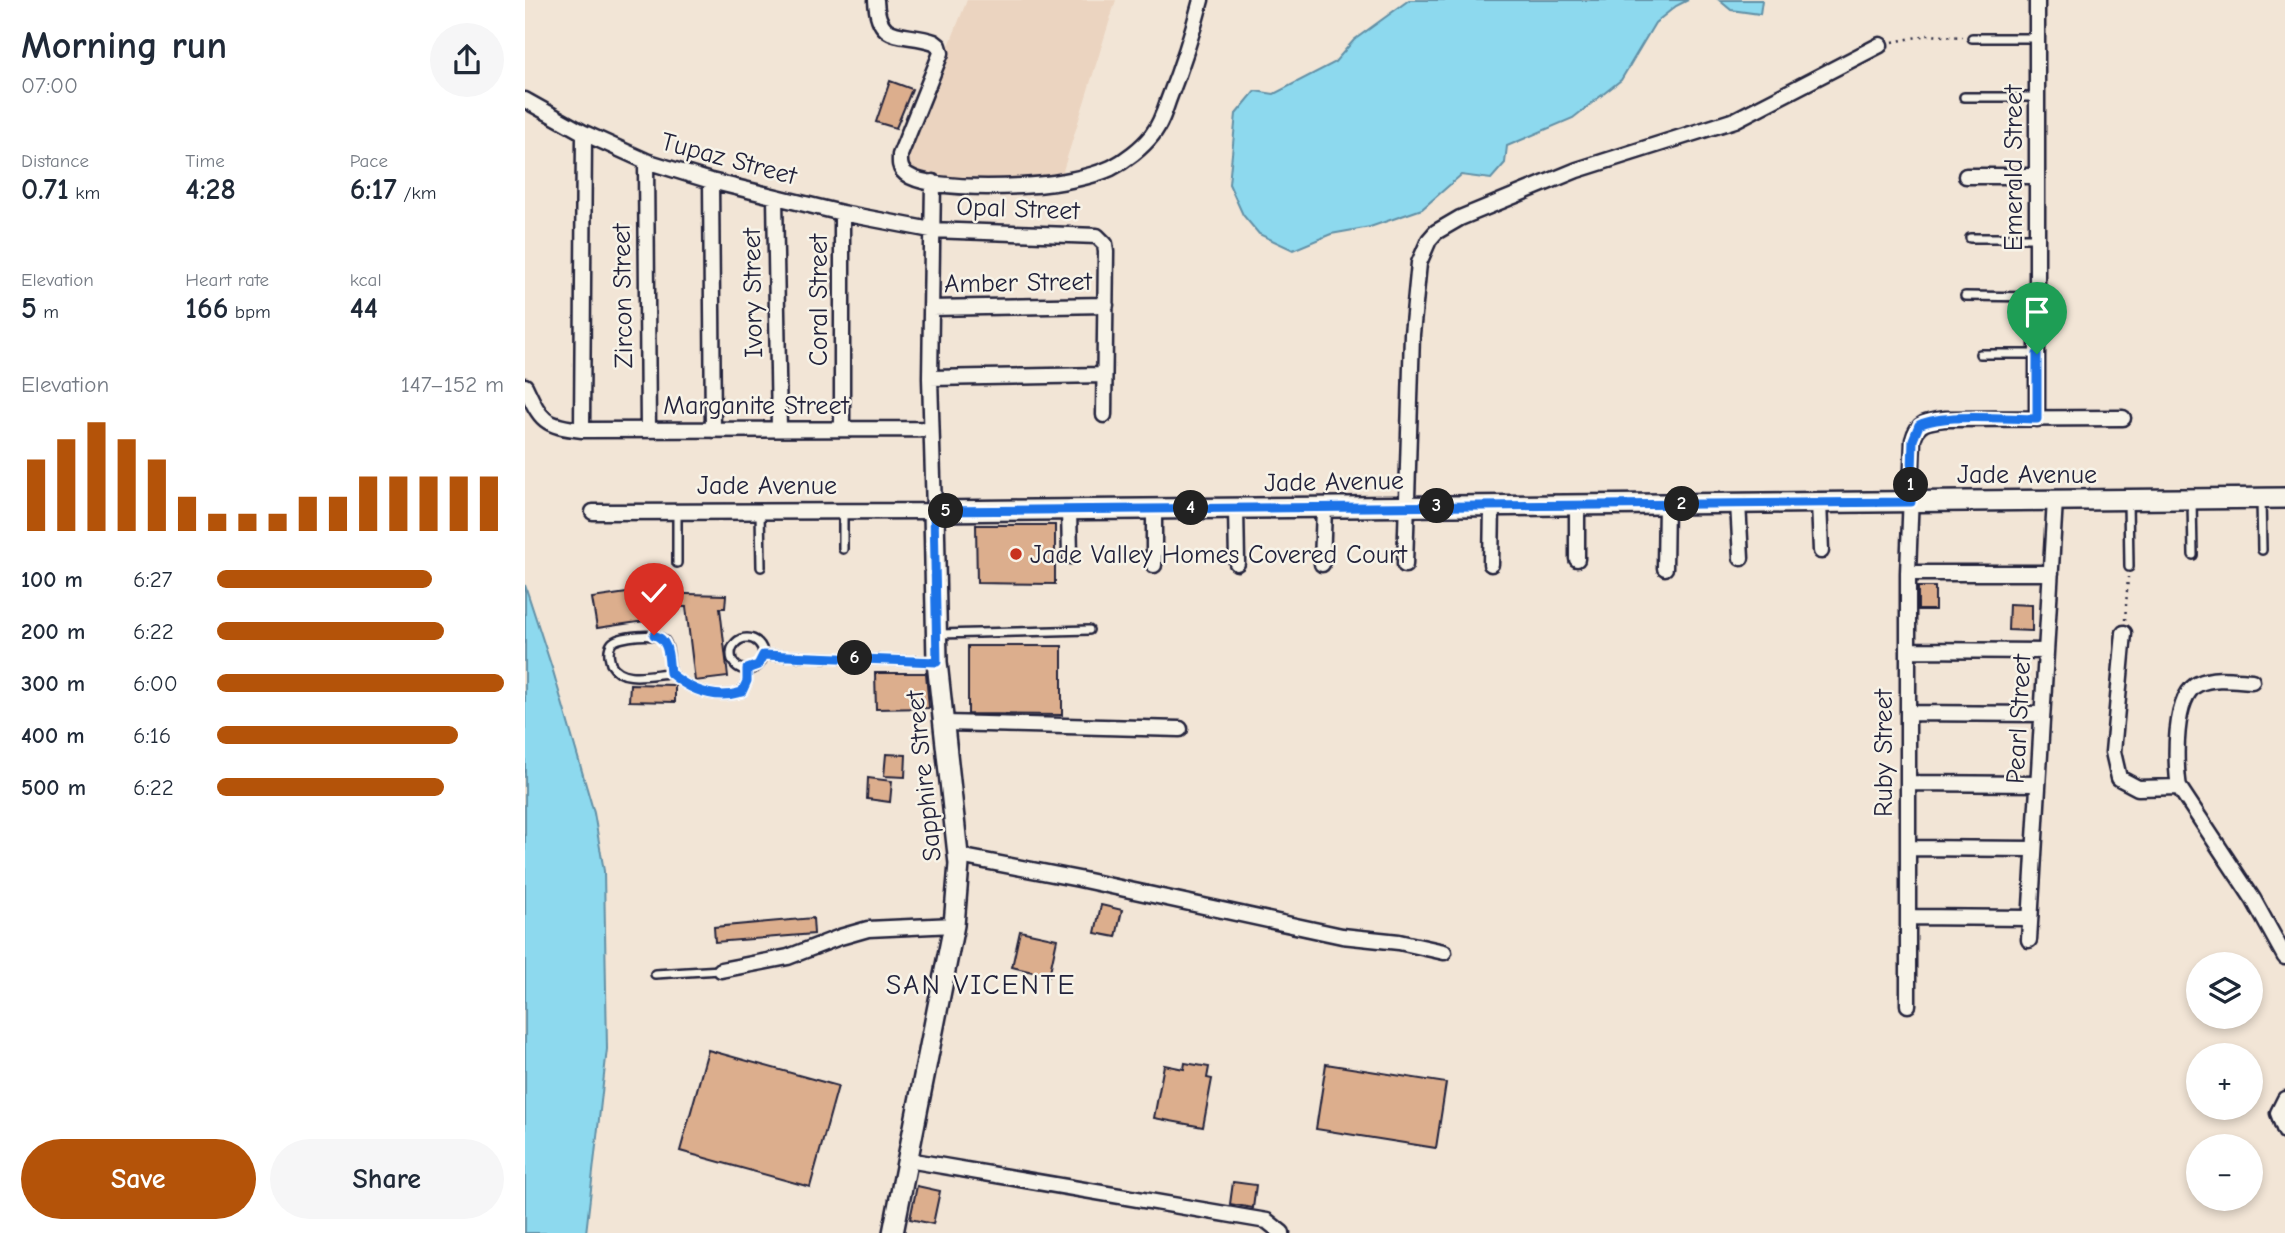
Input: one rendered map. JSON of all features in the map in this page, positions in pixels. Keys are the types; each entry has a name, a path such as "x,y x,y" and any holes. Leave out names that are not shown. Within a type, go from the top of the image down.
{"street":[{"path":"876,0 881,26 889,33 934,42 941,52 899,164 910,177 967,187 1054,183 1112,167 1136,151 1160,123 1191,39 1201,0"},
{"name":"Emerald Street","path":"2037,0 2037,419"},
{"path":"1405,565 1412,346 1419,263 1429,240 1436,232 1460,218 1577,170 1735,120 1880,45"},
{"name":"Tupaz Street","path":"525,100 585,133 646,161 775,197 931,230"},
{"path":"582,430 585,133"},
{"name":"Zircon Street","path":"646,161 648,430"},
{"path":"1966,176 2037,176"},
{"path":"711,181 713,430"},
{"name":"Sapphire Street","path":"893,1233 954,925 959,856 937,662 930,429 933,182"},
{"name":"Ivory Street","path":"775,197 779,429"},
{"name":"Coral Street","path":"842,213 842,429"},
{"name":"Opal Street","path":"931,230 1090,234 1102,240 1106,252 1106,305"},
{"path":"1104,415 1106,305"},
{"name":"Amber Street","path":"930,308 1106,305"},
{"path":"930,378 1104,375"},
{"name":"Marganite Street","path":"525,386 536,409 550,424 558,428 930,429"},
{"path":"2037,419 2123,418"},
{"name":"Ruby Street","path":"1908,1005 1908,573 1913,440 1919,425 1928,421 2037,419"},
{"name":"Jade Avenue","path":"593,512 2285,498"},
{"name":"Pearl Street","path":"2029,940 2055,500"},
{"path":"1819,502 1821,551"},
{"path":"1738,503 1741,558"},
{"path":"1665,568 1666,504"},
{"path":"1491,564 1492,505"},
{"path":"1577,505 1577,559"},
{"path":"1322,564 1324,507"},
{"path":"1236,508 1237,563"},
{"path":"1069,509 1070,556"},
{"path":"1154,509 1154,565"},
{"path":"1908,573 2051,573"},
{"path":"2124,633 2113,752 2115,767 2119,778 2138,788 2179,786"},
{"path":"1908,650 2046,651"},
{"path":"2252,681 2217,680 2199,683 2190,689 2177,733 2176,771 2179,786 2253,899 2285,957"},
{"path":"1908,713 2042,714"},
{"path":"945,723 1181,729"},
{"path":"1908,783 2038,784"},
{"path":"1908,848 2034,849"},
{"path":"959,856 1342,936 1398,942 1444,952"},
{"path":"1908,917 2030,918"},
{"path":"721,970 788,957 868,929 954,925"},
{"path":"2283,1102 2278,1113 2285,1131"},
{"path":"908,1160 1267,1221 1282,1233"}],"lane":[{"path":"1972,38 2037,38"},
{"path":"1964,97 2037,97"},
{"path":"1970,238 2037,238"},
{"path":"1965,296 2037,297"},
{"path":"1980,354 2037,354"},
{"path":"2261,498 2262,550"},
{"path":"2192,499 2193,555"},
{"path":"2128,500 2129,567"},
{"path":"760,511 761,567"},
{"path":"843,511 843,549"},
{"path":"677,512 677,563"},
{"path":"936,634 1089,630"},
{"path":"670,673 628,676 620,674 611,664 610,647 618,639 654,635 661,637 667,645 670,673 683,684 701,692 742,692 746,687 747,669"},
{"path":"743,638 749,638 759,644 763,655 758,665 747,669 742,669 731,656 733,644 743,638"},
{"path":"763,655 937,662"},
{"path":"655,974 721,970"}],"path":[{"path":"1880,45 1927,35 1972,38"},
{"path":"2124,633 2129,567"}],"shaded area":[{"path":"967,0 1116,0 1061,177 1009,182 966,181 918,173 906,164 905,158"}],"water":[{"path":"1409,0 1688,0 1655,23 1621,80 1573,118 1507,146 1505,163 1491,179 1461,175 1422,209 1370,227 1331,234 1293,250 1259,234 1243,215 1229,184 1236,114 1255,91 1274,94 1334,63 1354,40"},
{"path":"1719,0 1762,0 1760,14 1731,10"},
{"path":"525,585 594,813 604,871 607,1049 586,1233 525,1233"}],"building":[{"path":"890,81 912,89 896,128 876,122"},
{"name":"Jade Valley Homes Covered Court","path":"976,525 1055,525 1055,584 977,583"},
{"path":"1918,587 1935,587 1935,610 1918,610"},
{"path":"648,590 648,593 726,595 725,608 720,608 728,677 695,681 686,607 650,606 652,620 597,628 592,598"},
{"path":"2009,604 2032,605 2032,631 2008,630"},
{"path":"968,646 1062,646 1062,715 968,714"},
{"path":"875,673 926,673 929,708 876,709"},
{"path":"630,684 675,685 675,702 629,701"},
{"path":"886,754 906,755 905,777 884,776"},
{"path":"868,778 892,781 890,802 867,799"},
{"path":"1101,905 1122,910 1116,937 1095,933"},
{"path":"813,918 814,934 715,942 714,927"},
{"path":"1020,931 1057,939 1049,976 1012,967"},
{"path":"708,1050 838,1086 810,1187 680,1151"},
{"path":"1185,1063 1209,1067 1207,1078 1212,1079 1203,1127 1154,1118 1164,1065 1184,1069"},
{"path":"1326,1064 1446,1083 1436,1148 1316,1129"},
{"path":"1233,1182 1256,1185 1253,1208 1230,1204"},
{"path":"917,1186 940,1191 933,1224 910,1219"}],"place":[{"name":"Jade Valley Homes Covered Court","path":"1016,554"}],"district":[{"name":"SAN VICENTE","path":"981,984"}],"route":[{"path":"654,635 661,637 667,645 670,673 692,690 709,693 742,692 746,687 747,669 758,665 763,655 937,662 934,511 1911,502 1913,440 1919,425 1945,419 2037,419 2037,354"}]}
